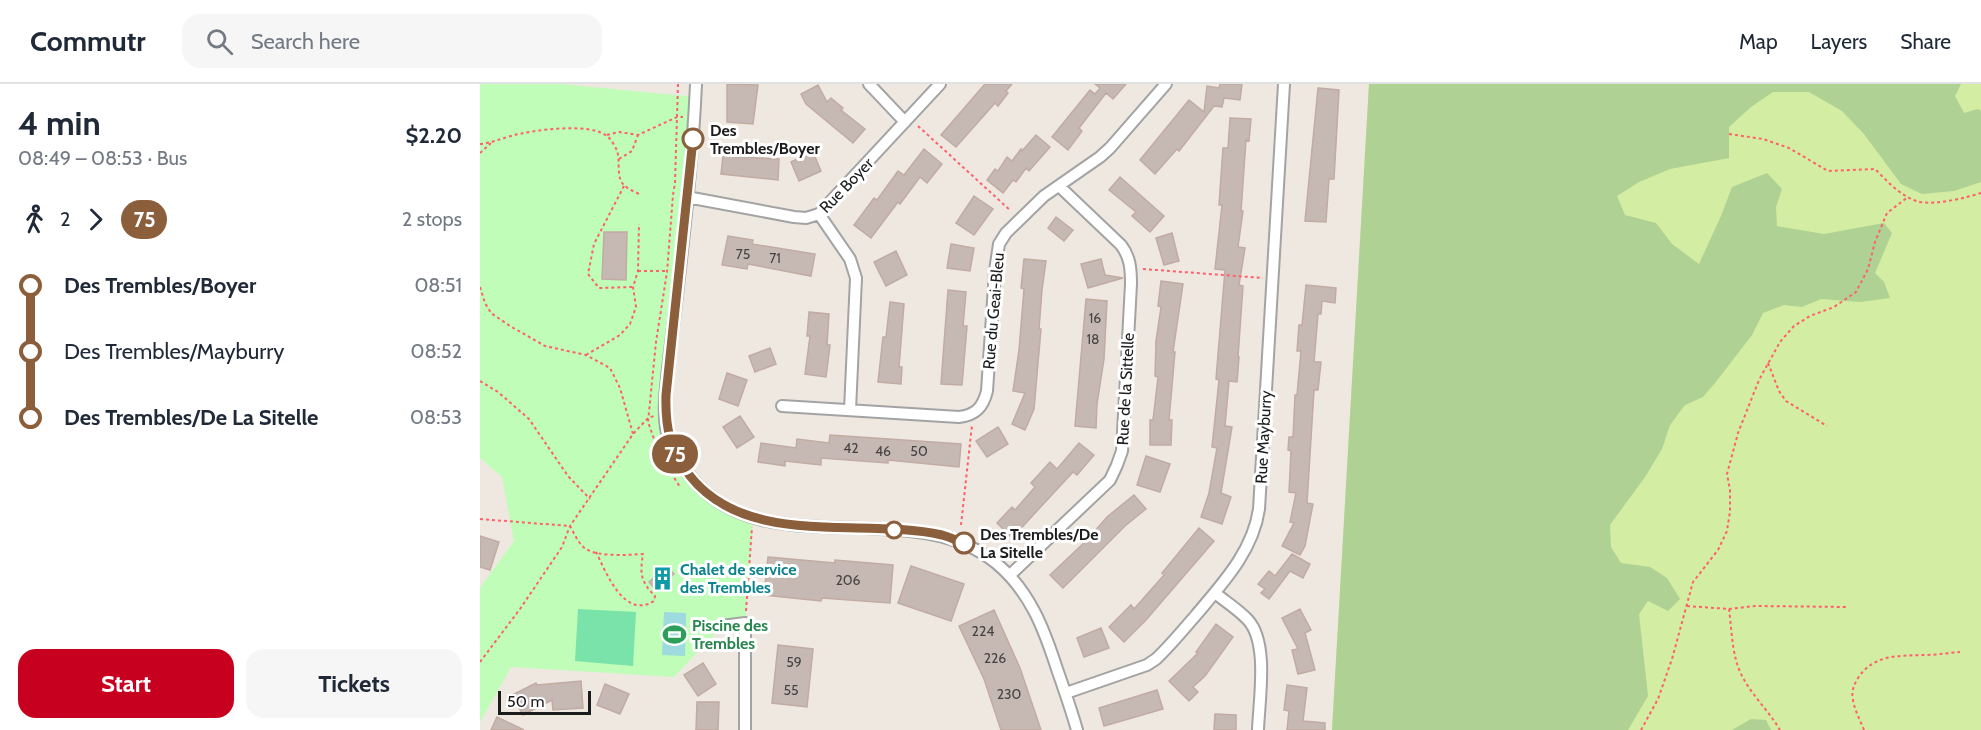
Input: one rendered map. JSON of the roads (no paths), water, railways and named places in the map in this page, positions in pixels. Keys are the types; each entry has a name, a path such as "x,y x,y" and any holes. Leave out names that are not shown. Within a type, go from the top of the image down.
{"street":[{"path":"696,84 695,117 666,395 667,429 675,453 698,486 723,505 753,518 785,523 920,532 944,536 982,552 1010,575 1039,617 1077,730"},
{"path":"869,84 907,120"},
{"name":"Rue Boyer","path":"687,197 794,217 806,218 819,214 940,84"},
{"name":"Rue du Geai-Bleu","path":"782,406 959,417 969,416 978,410 984,403 987,391 996,255 999,244 1006,233 1044,196 1100,157 1166,84"},
{"name":"Rue Mayburry","path":"1066,693 1147,665 1156,659 1215,593 1242,557 1254,533 1257,521 1284,84"},
{"name":"Rue de la Sittelle","path":"1010,575 1110,480 1122,451 1131,268 1128,254 1059,186"},
{"path":"819,214 850,259 856,278 850,410"},
{"path":"1215,593 1248,620 1257,633 1262,652 1258,730"},
{"path":"722,626 745,623 745,730"}],"water":[{"name":"Piscine des Trembles","path":"664,612 686,613 685,656 662,655"}],"place":[{"name":"Des Trembles/Boyer","path":"693,139"},
{"name":"Des Trembles/De La Sitelle","path":"964,543"},
{"name":"Chalet de service des Trembles","path":"662,578"},
{"name":"Piscine des Trembles","path":"674,634"}]}
